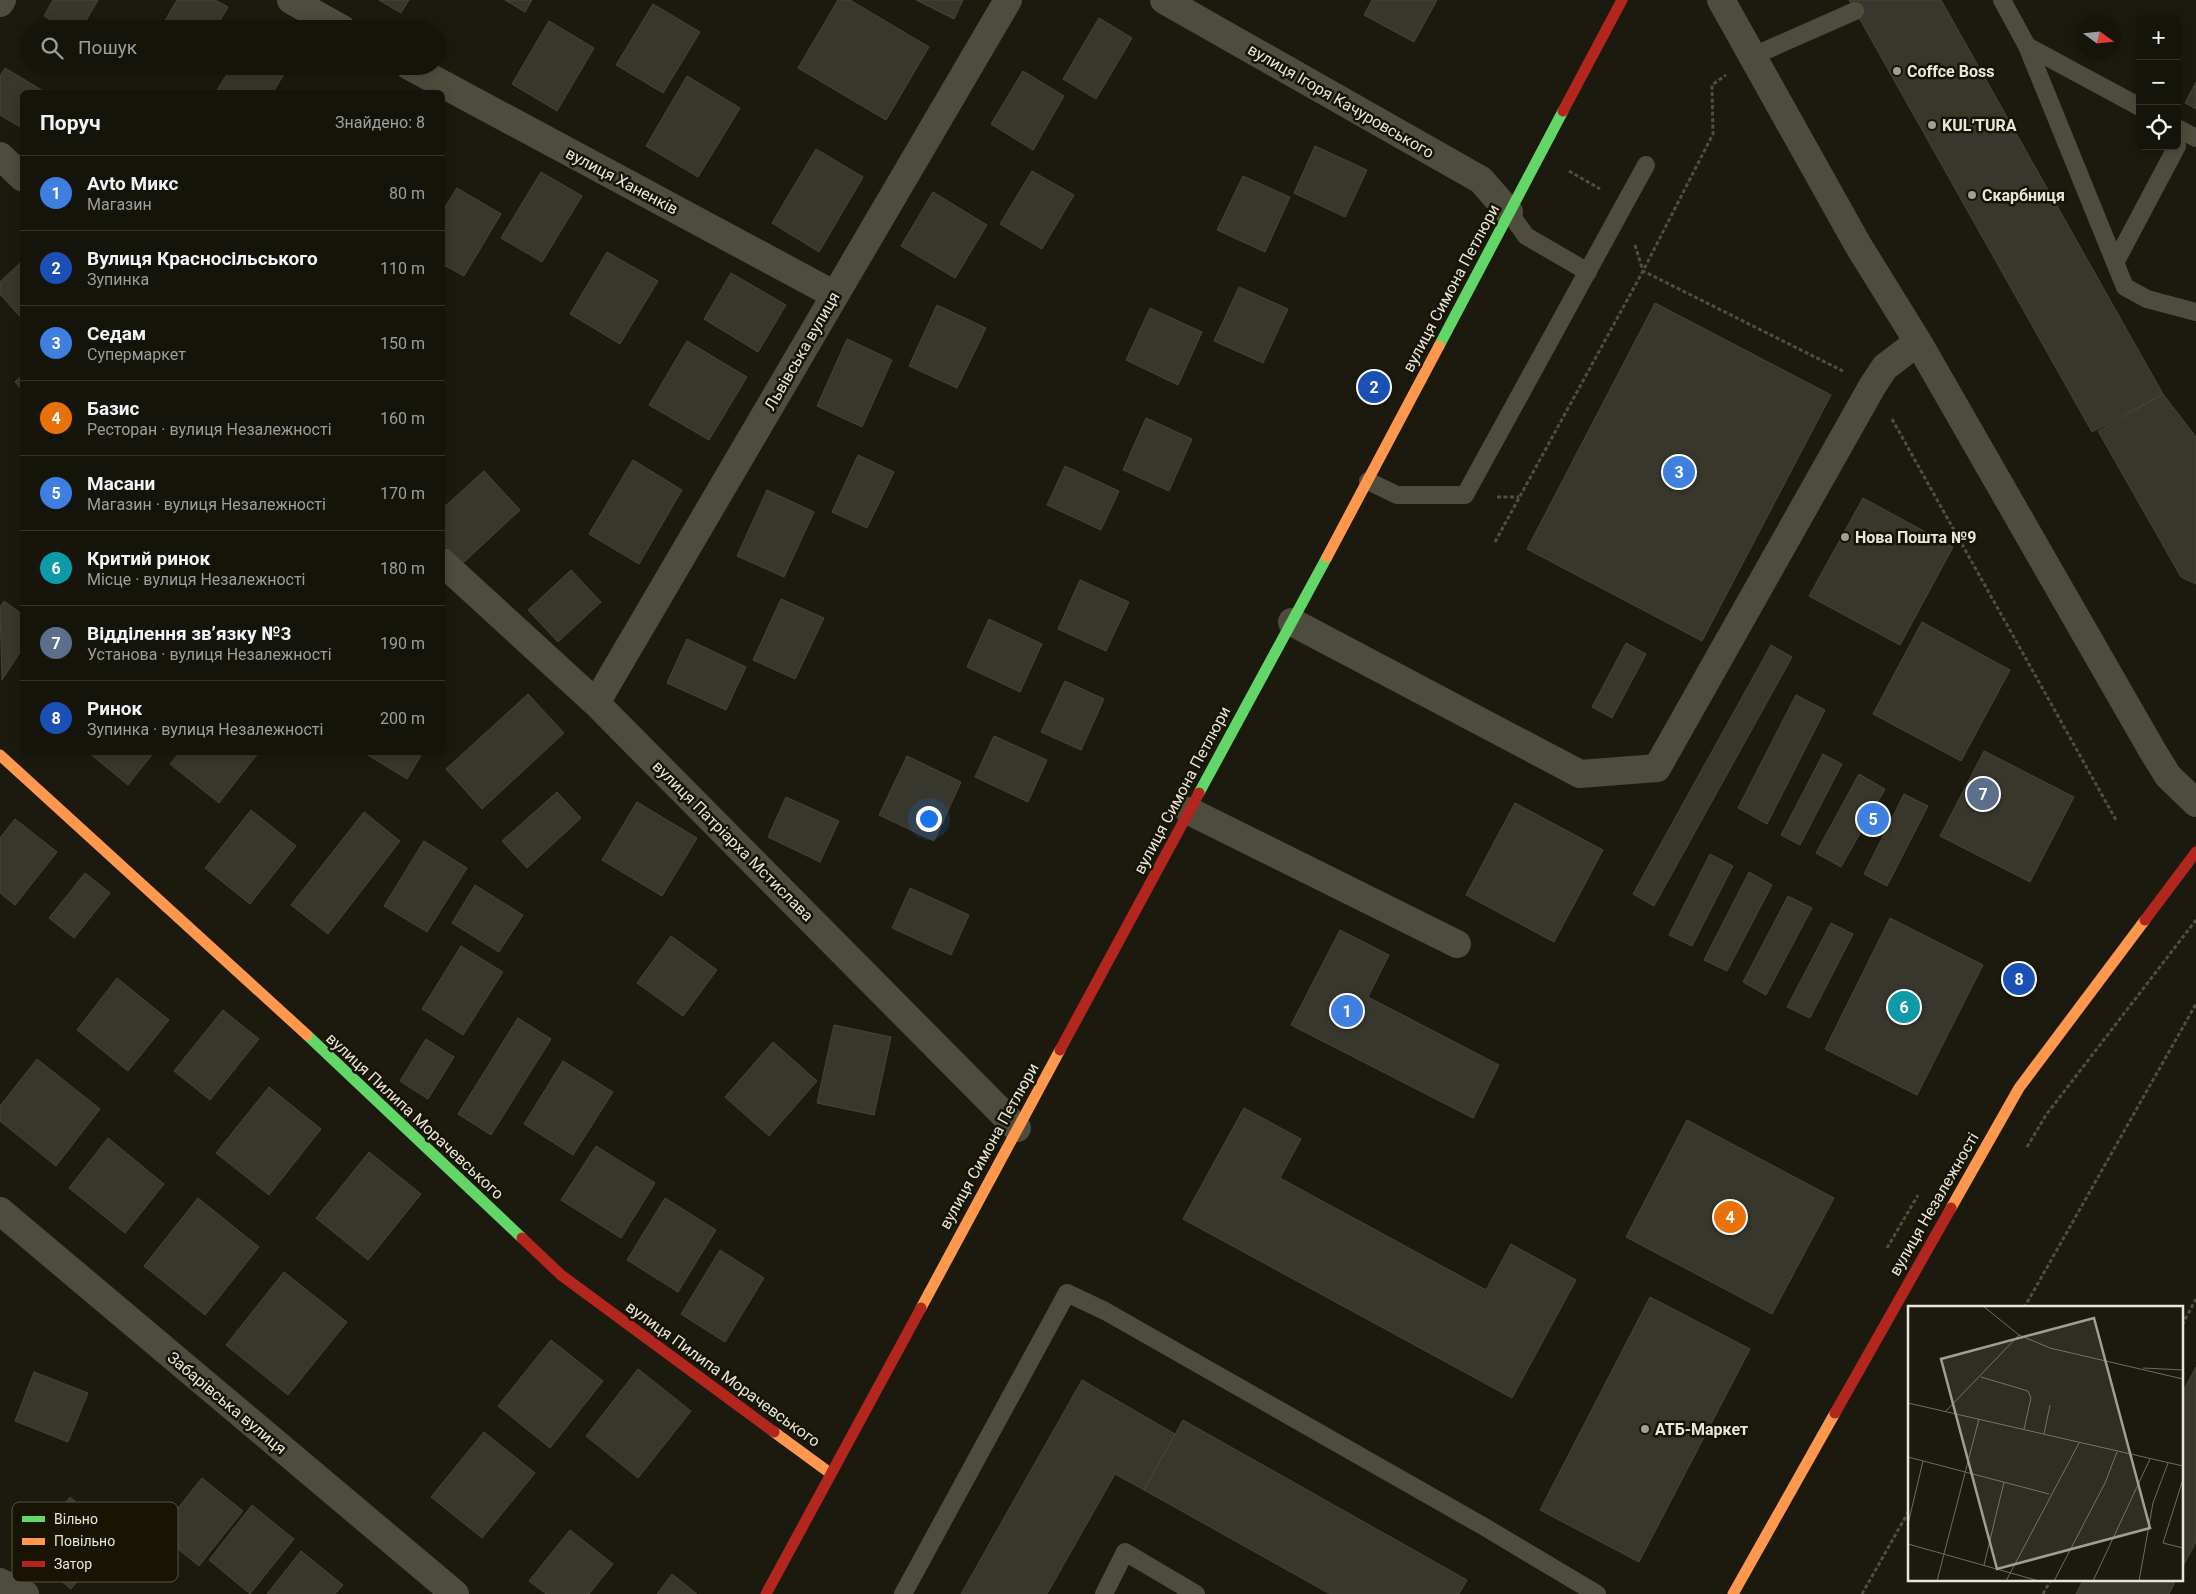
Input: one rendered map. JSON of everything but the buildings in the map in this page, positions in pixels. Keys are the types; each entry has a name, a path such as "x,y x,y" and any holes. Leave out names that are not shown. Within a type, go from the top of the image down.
{"street":[{"path":"291,0 326,20"},
{"name":"Львівська вулиця","path":"596,703 1008,0"},
{"name":"вулиця Ігоря Качуровського","path":"1164,0 1481,180 1509,212"},
{"name":"вулиця Симона Петлюри","path":"771,1592 830,1473 1368,481 1622,0"},
{"path":"1721,0 1858,244 1918,342 2152,750 2168,776 2196,803"},
{"name":"вулиця Ханенків","path":"426,75 835,295"},
{"path":"0,156 20,175"},
{"path":"1292,622 1580,774 1657,768 1873,385 1885,367 1918,342"},
{"name":"вулиця Патріарха Мстислава","path":"445,565 596,703 1017,1128"},
{"name":"вулиця Пилипа Морачевського","path":"0,755 292,1021 561,1276 830,1473"},
{"path":"1189,811 1457,944"},
{"name":"вулиця Незалежності","path":"1733,1594 2019,1088 2196,852"},
{"name":"Забарівська вулиця","path":"0,1211 455,1594"},
{"path":"0,1582 25,1594"}],"lane":[{"path":"2002,0 2027,46 2125,287 2134,294 2196,312"},
{"path":"1753,56 1855,11"},
{"path":"2027,46 2136,106"},
{"path":"2116,263 2182,138"},
{"path":"1368,481 1397,495 1464,495 1646,165"},
{"path":"1509,212 1526,236 1588,272"},
{"path":"903,1594 1067,1292 1105,1311 1423,1492 1597,1594"},
{"path":"1104,1594 1125,1552 1196,1594"}],"path":[{"path":"1495,542 1643,271 1712,134 1712,85 1753,56"},
{"path":"1566,170 1596,186 1623,206"},
{"path":"1643,271 1873,385 2116,820"},
{"path":"2026,1148 2046,1114 2196,920"},
{"path":"2025,1306 2196,1004"},
{"path":"2184,1322 2196,1299"},
{"path":"1862,1594 1908,1513"},
{"path":"2044,1594 2049,1582"}],"traffic: fast":[{"path":"1439,346 1563,111"},
{"path":"1199,793 1327,557"},
{"path":"307,1035 522,1238"}],"traffic: slow":[{"path":"1327,557 1439,346"},
{"path":"0,755 307,1035"},
{"path":"1951,1208 2019,1088 2145,920"},
{"path":"921,1308 1060,1050"},
{"path":"1733,1594 1835,1413"},
{"path":"774,1432 830,1473"}],"traffic: jam":[{"path":"1563,111 1622,0"},
{"path":"1060,1050 1199,793"},
{"path":"2145,920 2196,852"},
{"path":"1835,1413 1951,1208"},
{"path":"522,1238 561,1275 774,1432"},
{"path":"766,1594 921,1308"}],"place":[{"name":"Coffce Boss","path":"1897,71"},
{"name":"KUL’TURA","path":"1932,125"},
{"name":"Скарбниця","path":"1972,195"},
{"name":"Вулиця Красносільського","path":"1374,387"},
{"name":"Седам","path":"1679,472"},
{"name":"Нова Пошта №9","path":"1845,537"},
{"name":"Відділення зв’язку №3","path":"1983,794"},
{"name":"Масани","path":"1873,819"},
{"name":"Ринок","path":"2019,979"},
{"name":"Критий ринок","path":"1904,1007"},
{"name":"Avto Микс","path":"1347,1011"},
{"name":"Базис","path":"1730,1217"},
{"name":"АТБ-Маркет","path":"1645,1429"}]}
